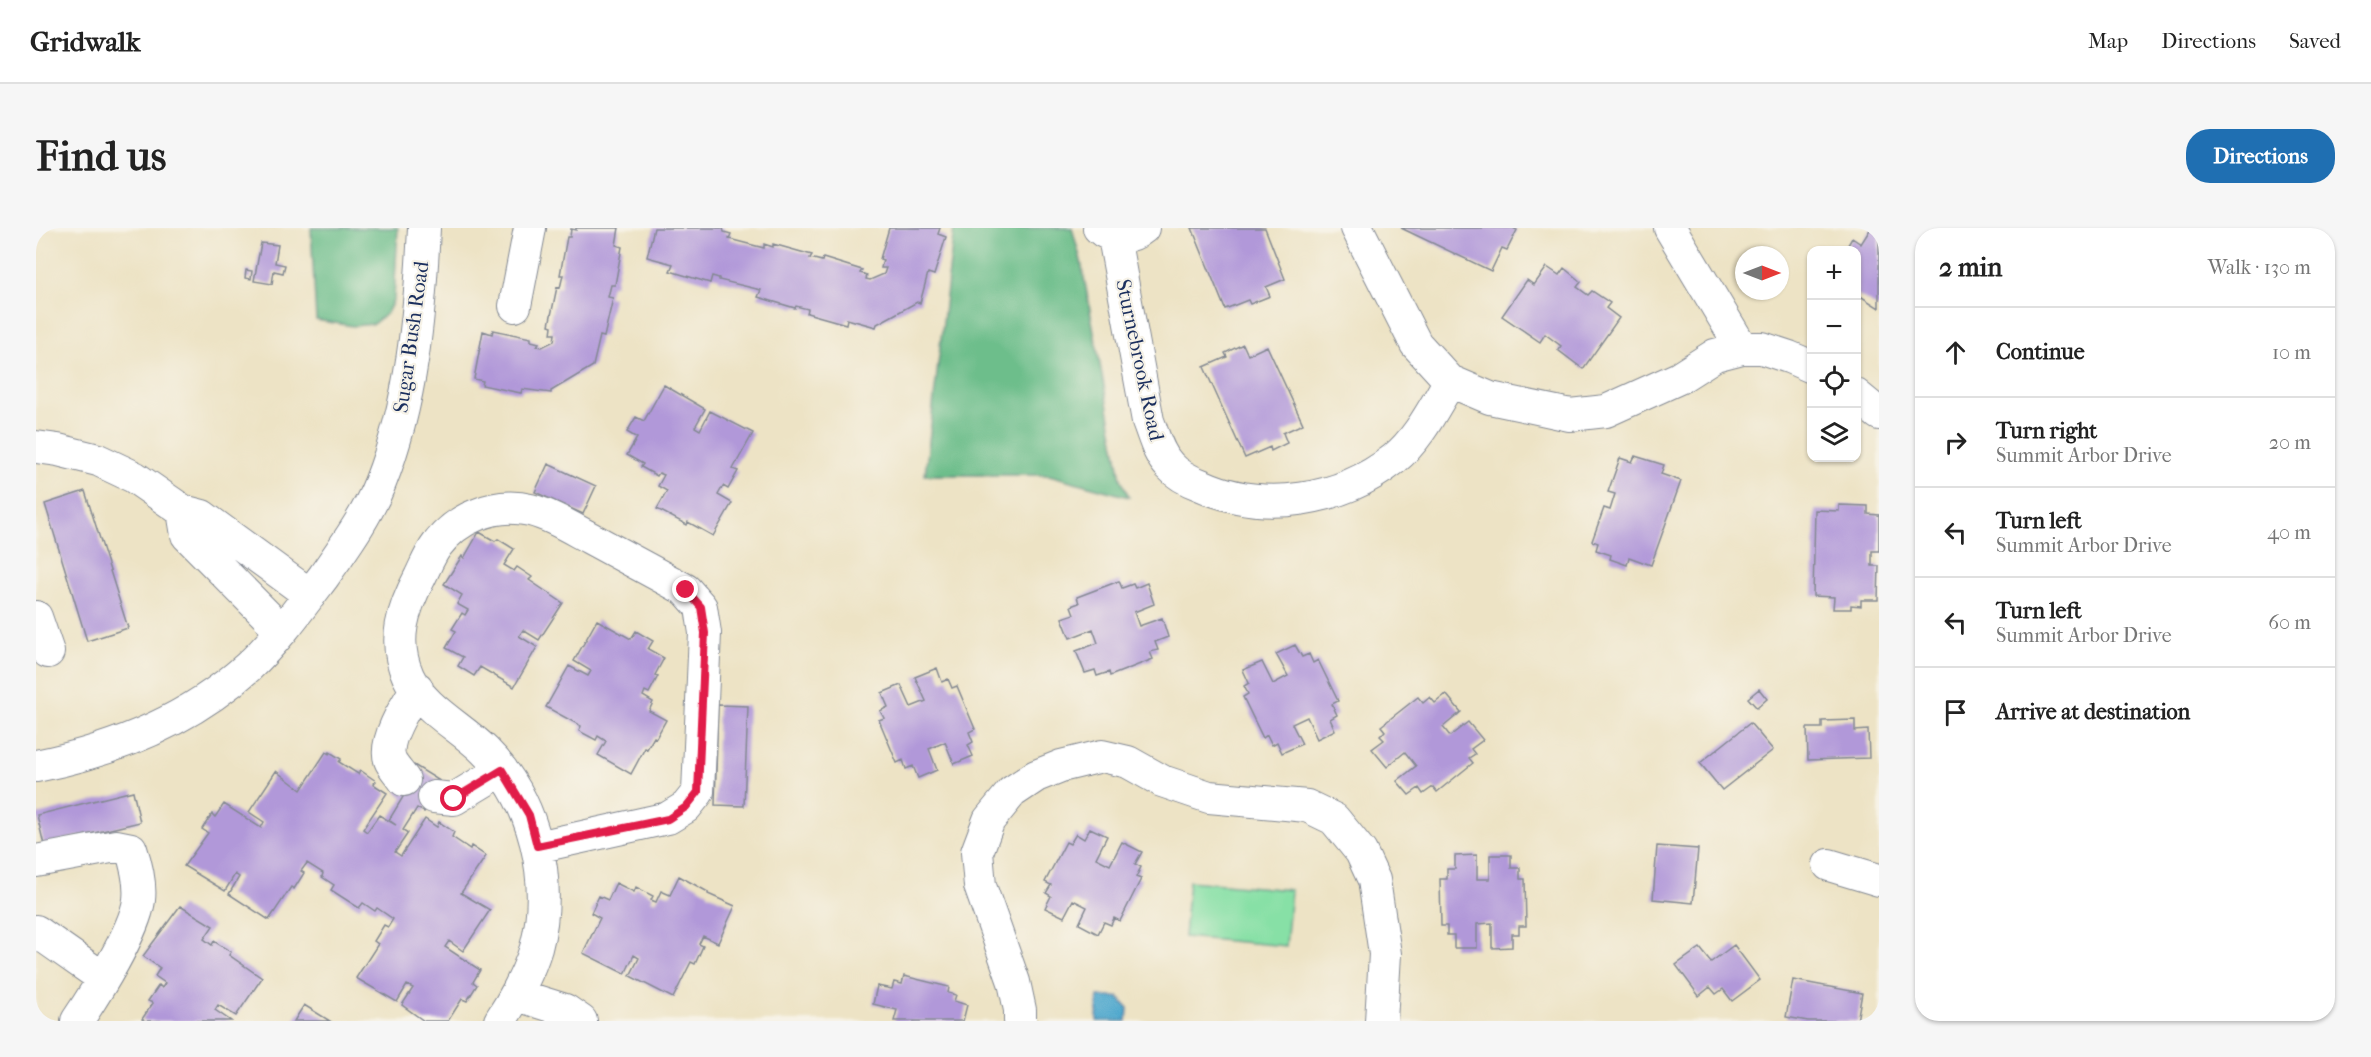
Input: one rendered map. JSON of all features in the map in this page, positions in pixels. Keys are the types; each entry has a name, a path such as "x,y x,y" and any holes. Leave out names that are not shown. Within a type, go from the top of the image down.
{"street":[{"name":"Sugar Bush Road","path":"36,766 80,758 119,744 185,712 218,691 248,667 282,631 310,595 344,547 380,484 397,427 410,371 419,311 424,228"},
{"path":"515,306 530,228"},
{"path":"1357,228 1416,344 1450,381 1490,398 1570,415 1606,411 1625,404 1679,378 1715,355 1742,348 1762,348 1807,365"},
{"path":"1670,228 1742,348"},
{"name":"Sturnebrook Road","path":"1119,231 1148,421 1159,450 1170,466 1190,480 1212,490 1236,498 1274,502 1311,498 1346,486 1396,458 1416,435 1450,381"},
{"path":"1861,398 1879,414"},
{"path":"36,447 77,454 116,467 183,511 202,516 310,595"},
{"path":"500,1021 517,995 536,948 542,918 542,880 529,815 502,770 468,734 426,703 408,676 399,646 402,612 437,545 463,521 495,507 521,508 548,515 686,590 701,607 705,633 698,792 686,807 668,819 537,846"},
{"path":"183,511 187,535 282,631"},
{"path":"36,618 48,652"},
{"path":"404,780 390,759 390,745 402,711 417,688"},
{"path":"1020,1021 1014,982 980,886 977,852 990,820 1012,792 1036,776 1061,766 1102,756 1128,762 1162,781 1209,797 1308,806 1334,819 1361,852 1374,880 1384,954 1381,1021"},
{"path":"434,797 454,799 502,770"},
{"path":"36,861 116,846 131,849 137,867 139,900 128,932 77,1021"},
{"path":"1829,865 1879,880"},
{"path":"36,931 103,978"},
{"path":"517,995 565,1010 581,1021"}],"green space":[{"path":"311,228 398,228 394,299 387,313 373,324 353,326 316,320"},
{"path":"954,228 1072,228 1081,261 1121,479 1129,497 1049,475 925,475"},
{"path":"1189,881 1291,890 1286,946 1184,937"}],"water":[{"path":"1098,997 1118,997 1128,1008 1127,1021 1097,1021"}],"building":[{"path":"576,228 619,228 616,245 622,247 615,285 611,285 608,297 613,298 604,337 600,336 593,366 551,393 522,389 521,393 482,385 483,381 474,379 483,331 492,334 493,330 531,338 531,341 539,343 537,346 542,347 554,341 555,334 551,334 552,326 549,325 557,287 560,288 563,275 560,275 567,237 570,237 571,229 576,230"},
{"path":"654,228 723,228 724,232 731,234 729,239 764,248 764,244 773,247 773,244 812,255 810,258 822,261 823,258 862,270 860,273 867,275 866,279 870,280 884,274 886,268 881,268 883,260 880,259 889,228 940,228 938,234 946,237 934,275 928,273 920,303 917,302 877,324 876,327 847,319 846,324 807,313 808,309 796,306 795,308 758,297 761,290 719,280 712,276 710,283 670,271 673,264 647,257"},
{"path":"1192,228 1265,228 1285,279 1266,287 1270,296 1250,304 1248,300 1225,309"},
{"path":"1401,228 1513,228 1517,230 1507,250 1502,248 1491,271"},
{"path":"1871,228 1879,228 1879,308 1861,297 1861,246 1847,246 1852,238 1861,244"},
{"path":"261,243 278,245 275,263 285,265 283,273 274,271 272,284 254,281"},
{"path":"1547,267 1559,275 1564,268 1581,282 1577,287 1588,295 1592,291 1610,303 1606,308 1619,318 1583,369 1558,350 1561,346 1545,334 1540,342 1502,316 1527,280 1534,285"},
{"path":"246,270 252,271 251,279 245,278"},
{"path":"1243,344 1248,355 1267,346 1303,424 1283,433 1287,443 1271,451 1270,447 1245,458 1204,367 1227,357 1225,353"},
{"path":"664,385 705,409 695,427 700,430 710,411 753,433 733,469 738,471 728,489 723,486 718,495 732,503 713,536 657,509 667,491 658,486 664,475 659,473 657,476 641,467 643,464 627,455 637,438 627,432 636,417 644,421"},
{"path":"1635,456 1664,465 1661,474 1681,481 1651,565 1629,557 1627,565 1610,559 1611,555 1596,550 1598,543 1592,541 1604,508 1610,510 1615,494 1608,492 1620,458 1632,462"},
{"path":"548,464 596,486 583,514 535,492"},
{"path":"85,491 128,628 87,641 45,504"},
{"path":"1839,505 1868,506 1868,514 1879,515 1879,551 1872,551 1872,566 1879,566 1878,600 1861,600 1861,606 1851,605 1851,609 1833,609 1834,597 1813,596 1815,510 1839,511"},
{"path":"479,532 495,541 498,539 514,549 504,565 514,571 517,567 532,577 529,580 563,603 539,640 523,630 519,636 537,647 514,687 480,667 474,676 458,666 463,657 446,648 456,631 452,629 462,613 465,615 468,610 457,604 462,595 444,584 462,556 464,558"},
{"path":"1119,581 1122,588 1133,584 1135,588 1147,583 1154,604 1134,612 1139,626 1162,618 1168,637 1155,642 1158,650 1150,652 1153,659 1110,676 1109,672 1097,676 1095,670 1085,673 1076,651 1098,643 1093,629 1070,638 1062,618 1074,614 1071,606 1079,603 1077,597"},
{"path":"597,620 631,639 636,631 653,641 648,649 664,658 649,693 645,691 643,696 653,702 649,711 666,720 656,738 654,737 647,749 645,748 631,774 598,755 606,741 598,736 596,740 579,731 581,726 546,707 569,666 588,676 591,671 574,661"},
{"path":"1295,645 1302,657 1309,654 1313,663 1318,660 1338,701 1332,704 1337,715 1330,719 1335,730 1317,739 1307,717 1292,724 1302,744 1282,753 1277,742 1272,745 1267,735 1263,738 1243,697 1248,694 1244,686 1249,683 1243,670 1262,662 1273,684 1288,676 1276,654"},
{"path":"937,668 942,682 948,679 952,688 957,686 975,729 969,732 973,742 968,745 973,756 954,764 945,742 929,749 937,770 918,778 913,766 906,769 903,760 897,763 879,720 884,718 880,711 888,707 882,693 901,685 911,707 926,701 915,677"},
{"path":"1759,689 1767,699 1757,708 1748,698"},
{"path":"1446,694 1461,712 1443,727 1450,736 1468,722 1483,740 1471,749 1475,754 1469,758 1473,763 1437,792 1433,787 1423,794 1419,788 1409,795 1397,781 1416,766 1405,752 1387,767 1372,749 1384,740 1380,736 1385,731 1381,726 1418,697 1423,703 1430,697 1435,703"},
{"path":"718,705 748,706 744,806 715,805"},
{"path":"1855,720 1855,731 1868,730 1869,758 1808,760 1807,728 1822,728 1822,721"},
{"path":"1750,723 1773,750 1722,790 1700,763"},
{"path":"326,752 341,759 339,762 358,774 360,770 376,781 373,784 387,793 363,829 367,832 379,815 396,825 389,820 403,797 396,792 414,765 443,783 424,812 417,808 403,830 408,833 395,852 401,856 425,819 437,827 439,822 454,832 452,837 486,856 461,893 490,910 463,951 449,941 445,947 480,970 473,982 477,985 467,1001 462,999 448,1021 424,1021 402,1005 413,988 407,985 397,1002 356,978 378,944 374,941 384,925 388,927 393,919 377,908 375,911 363,903 359,908 331,890 334,885 322,877 323,873 307,863 294,889 291,887 269,920 229,894 239,877 235,874 225,891 184,866 208,833 202,829 212,814 215,817 224,804 261,828 264,822 249,812 276,771 301,790"},
{"path":"133,791 140,822 44,845 37,815"},
{"path":"1090,828 1107,836 1096,858 1110,865 1122,842 1142,852 1135,864 1141,867 1136,877 1141,879 1120,921 1114,918 1111,925 1104,922 1098,934 1079,924 1087,907 1073,900 1064,917 1045,908 1051,896 1046,893 1051,885 1045,882 1066,842 1070,844 1076,834 1084,839"},
{"path":"1657,846 1698,849 1693,903 1653,899"},
{"path":"1477,855 1477,879 1490,879 1490,855 1511,855 1511,868 1520,868 1520,879 1525,879 1526,926 1519,926 1519,934 1512,934 1512,947 1492,948 1492,923 1477,924 1477,948 1454,948 1454,935 1447,935 1447,926 1441,926 1440,879 1447,879 1447,869 1455,869 1455,856"},
{"path":"679,876 708,894 735,906 718,943 703,936 699,944 703,946 695,964 691,962 673,998 630,976 639,958 634,955 625,974 583,953 600,918 591,913 599,896 608,900 616,883 634,892 636,887 653,896 651,900 656,902 661,891 670,895"},
{"path":"180,906 213,926 204,939 212,945 214,941 231,952 229,955 262,978 236,1016 218,1005 215,1010 231,1021 145,1021 142,1019 153,1003 148,1001 159,985 162,988 165,983 155,976 160,968 143,956"},
{"path":"1734,945 1760,980 1732,1001 1723,989 1716,994 1710,987 1699,996 1676,965 1700,948 1711,962"},
{"path":"904,976 949,987 948,993 956,995 954,1001 967,1005 963,1021 894,1021 897,1010 873,1004 877,986 892,989 894,982 902,984"},
{"path":"1793,980 1862,993 1857,1021 1808,1021 1786,1017"},
{"path":"304,1005 330,1021 294,1021"}],"route":[{"path":"454,799 502,770 529,815 537,846 668,819 686,807 698,792 705,633 701,607 686,590"}]}
